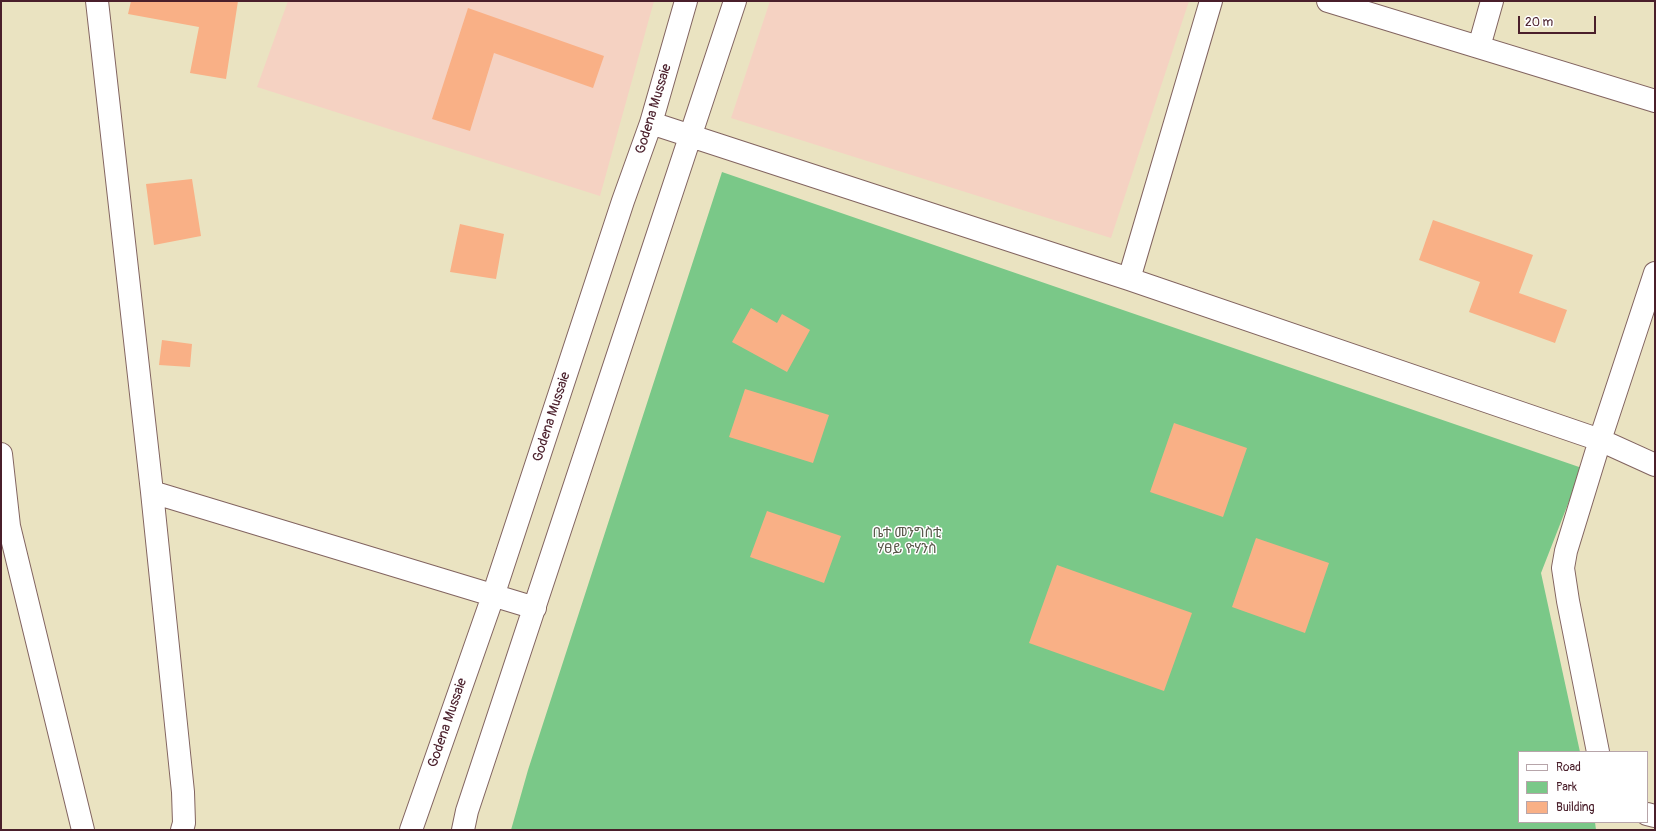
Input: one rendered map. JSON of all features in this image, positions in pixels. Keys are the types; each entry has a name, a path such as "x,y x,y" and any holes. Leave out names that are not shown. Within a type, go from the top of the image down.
{"street":[{"path":"97,1 152,492 183,792 184,823 182,830"},
{"name":"Godena Mussaie","path":"411,830 493,596 623,201 651,123 686,1"},
{"path":"1129,279 1212,1"},
{"path":"1328,1 1655,102"},
{"path":"1479,47 1492,1"},
{"path":"463,830 467,811 691,136 729,3"},
{"path":"651,123 1129,279 1600,440 1655,465"},
{"path":"1598,751 1568,601 1563,568 1566,551 1600,440 1655,273"},
{"path":"1,454 5,526 83,830"},
{"path":"152,492 535,608"}],"shaded area":[{"path":"288,1 654,1 600,196 257,87"},
{"path":"770,1 1189,1 1111,238 731,118"}],"green space":[{"name":"ቤተ መንግስቲ ሃፀይ ዮሃንስ","path":"722,172 1582,468 1541,573 1580,751 1518,751 1518,823 1595,823 1596,830 511,830 528,770"}],"building":[{"path":"131,1 238,1 226,79 190,73 199,27 128,14"},
{"path":"468,8 604,56 593,88 494,53 470,131 432,119"},
{"path":"192,179 201,236 154,245 146,184"},
{"path":"1433,220 1533,255 1519,293 1567,310 1555,343 1469,312 1480,282 1419,260"},
{"path":"460,224 504,234 496,279 450,272"},
{"path":"751,308 777,323 782,314 810,330 787,372 732,342"},
{"path":"162,340 192,344 190,367 159,365"},
{"path":"745,389 829,415 813,463 729,437"},
{"path":"1174,423 1247,448 1223,517 1150,492"},
{"path":"767,511 841,536 824,583 750,557"},
{"path":"1256,538 1329,563 1305,633 1232,607"},
{"path":"1057,565 1192,613 1164,691 1029,643"}]}
